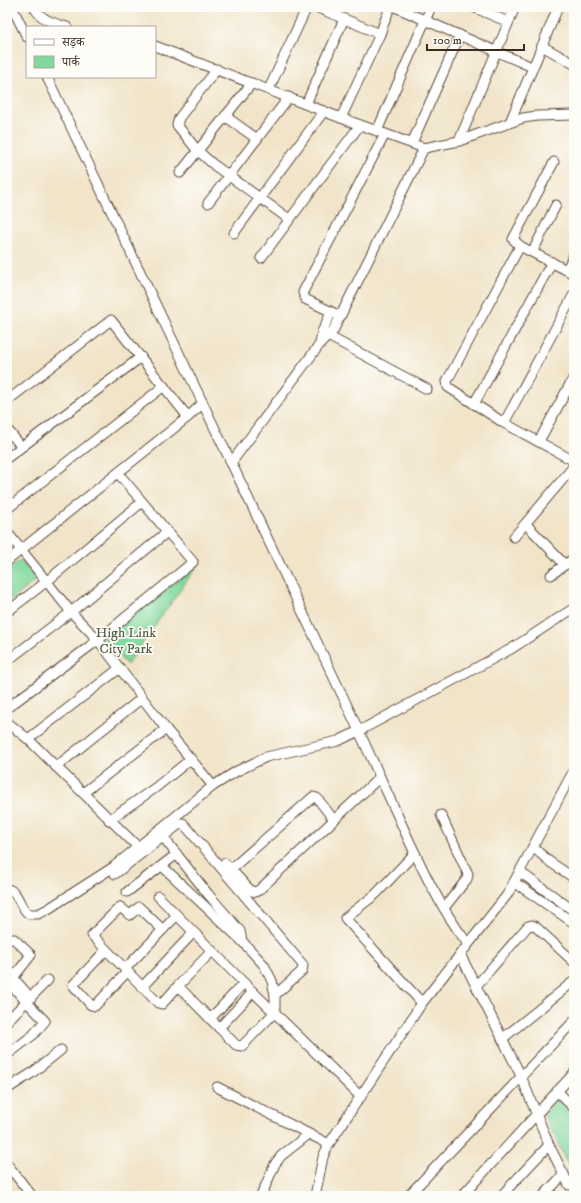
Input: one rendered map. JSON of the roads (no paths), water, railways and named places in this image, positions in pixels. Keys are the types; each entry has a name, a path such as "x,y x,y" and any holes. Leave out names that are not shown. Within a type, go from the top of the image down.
{"street":[{"path":"12,7 26,35"},
{"path":"34,7 38,14 45,20 64,26"},
{"path":"269,89 307,7"},
{"path":"316,7 380,34"},
{"path":"341,118 380,34 390,7"},
{"path":"394,7 532,67"},
{"path":"340,316 305,299 303,292 381,132 431,7"},
{"path":"473,7 508,22"},
{"path":"459,140 515,7"},
{"path":"510,122 558,7"},
{"path":"306,104 344,19"},
{"path":"412,143 460,35"},
{"path":"156,46 218,69 341,118 424,148 459,140 510,122 537,116 574,115"},
{"path":"542,46 574,64"},
{"path":"218,69 177,122 197,150 229,176 289,219"},
{"path":"47,78 114,213 359,731 415,854 444,908 468,944"},
{"path":"180,173 252,83"},
{"path":"208,203 289,97"},
{"path":"234,233 324,111"},
{"path":"225,116 257,139"},
{"path":"261,258 360,125"},
{"path":"231,463 320,344 328,336 340,316 424,148"},
{"path":"554,162 513,236 514,242 570,272 574,255"},
{"path":"533,251 556,205"},
{"path":"514,537 526,524 573,460 504,423 448,387 447,381 520,246"},
{"path":"474,404 552,262"},
{"path":"504,423 574,294"},
{"path":"320,344 322,332 330,312"},
{"path":"7,400 112,320 188,417"},
{"path":"328,336 428,389"},
{"path":"7,458 141,357"},
{"path":"538,442 574,377"},
{"path":"7,509 164,386"},
{"path":"7,561 188,417 203,403"},
{"path":"7,430 21,446"},
{"path":"7,708 98,640 193,562 118,473"},
{"path":"7,612 46,582 142,502"},
{"path":"526,524 564,565"},
{"path":"7,532 71,612 98,640 166,729 214,786"},
{"path":"7,661 71,612 167,532"},
{"path":"551,575 574,558"},
{"path":"115,874 214,786 251,763 266,757 338,741 359,731 511,649 574,608"},
{"path":"28,739 120,668"},
{"path":"56,767 142,698"},
{"path":"7,722 28,739 138,847"},
{"path":"83,793 166,729"},
{"path":"109,820 155,788 192,759"},
{"path":"315,1196 323,1156 329,1144 422,1003 492,916 520,872 574,770"},
{"path":"334,820 317,798 313,797 228,866 251,891 258,890 334,820 380,777"},
{"path":"441,815 468,874 467,879 444,908"},
{"path":"7,889 14,893 25,912 33,915 38,914 82,889 138,847 180,823 184,824 304,967 302,971 275,995"},
{"path":"161,833 208,894 240,931 242,941"},
{"path":"533,847 550,862 574,878"},
{"path":"126,892 177,854"},
{"path":"415,854 376,894 345,918 422,1003"},
{"path":"162,866 242,941 267,970 275,995 275,1012 240,1047 178,986"},
{"path":"520,872 574,911"},
{"path":"514,882 574,923"},
{"path":"201,901 208,894"},
{"path":"158,896 176,916 361,1097"},
{"path":"163,930 140,907 129,915 120,907 92,935 160,1004 212,951"},
{"path":"106,950 73,985 91,1005 95,1006 176,916"},
{"path":"476,986 528,926 532,925 574,962"},
{"path":"142,987 194,932"},
{"path":"7,939 14,939 31,955 9,977 29,1000 44,1022 34,1035 7,1055"},
{"path":"460,954 521,1076 549,1146 569,1185 574,1180"},
{"path":"7,1021 48,980"},
{"path":"502,1039 574,981"},
{"path":"210,1019 244,983"},
{"path":"219,1028 253,992"},
{"path":"408,1196 574,1021"},
{"path":"7,1089 32,1073 61,1050"},
{"path":"462,1196 574,1073"},
{"path":"217,1087 329,1144"},
{"path":"557,1091 574,1108"},
{"path":"261,1196 275,1164 281,1156 309,1134"},
{"path":"501,1196 549,1146"},
{"path":"7,1164 32,1196"},
{"path":"543,1196 564,1174"}],"park label":[{"name":"High Link City Park","path":"126,640"}]}
